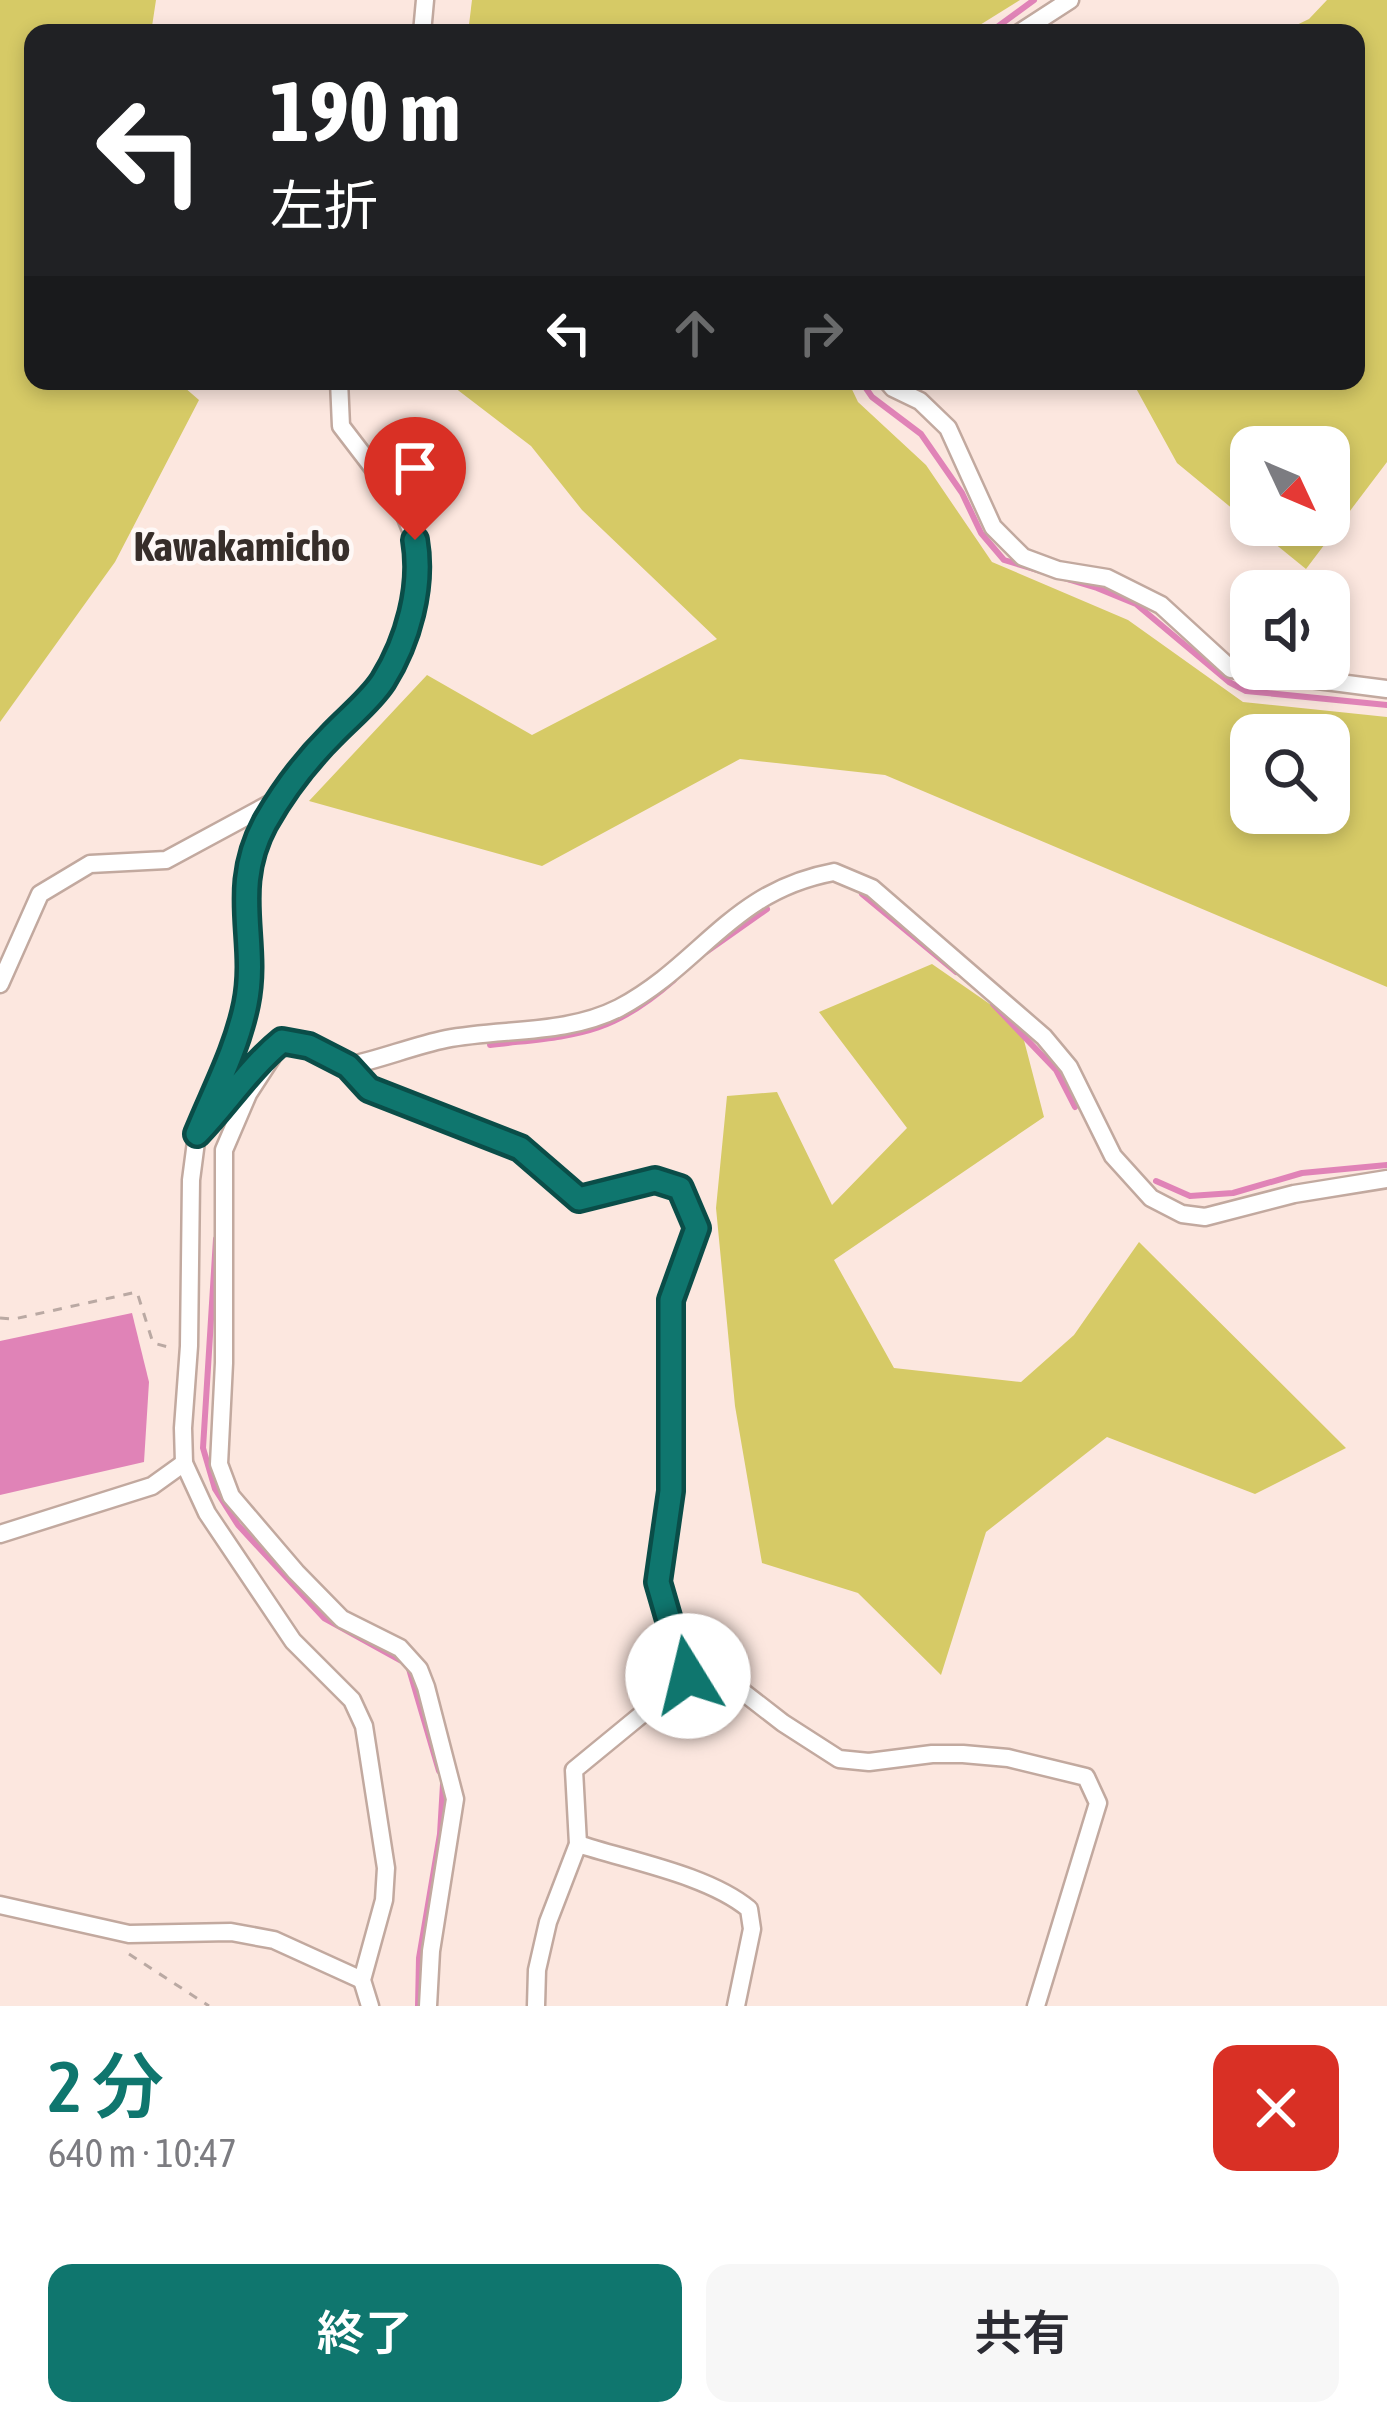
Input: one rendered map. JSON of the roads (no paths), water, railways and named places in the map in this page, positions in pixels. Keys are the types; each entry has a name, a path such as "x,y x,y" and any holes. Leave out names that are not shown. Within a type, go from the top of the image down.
{"street":[{"path":"1032,24 1070,0"},
{"path":"339,390 341,426 400,503 415,540 417,579 405,633 382,682 321,746 265,824 252,855 245,896 246,1003 197,1134 191,1180 184,1463 207,1513 250,1581 292,1641 352,1700 364,1726 386,1868 384,1900 362,1980 370,2006"},
{"path":"897,390 920,401 948,428 993,527 1023,557 1058,570 1107,578 1161,604 1231,669 1387,689"},
{"path":"0,984 40,895 90,864 166,860 283,797"},
{"path":"348,1066 452,1038 589,1021 658,984 727,920 773,891 834,872 872,888 1045,1037 1069,1067 1113,1156 1151,1198 1182,1214 1205,1216 1294,1193 1387,1179"},
{"path":"197,1134 223,1108 253,1065 282,1041"},
{"path":"282,1041 309,1046 348,1066 369,1089 520,1148 579,1199 655,1180 680,1188 697,1228 671,1300 671,1491 658,1582 671,1627 783,1723 839,1759 869,1762 963,1754 1008,1758 1086,1777 1098,1803 1036,2006"},
{"path":"282,1041 248,1094 224,1150 219,1464 231,1496 296,1572 341,1619 400,1648 426,1687 455,1799 430,1951 428,2006"},
{"path":"0,1534 152,1486 184,1463"},
{"path":"536,2006 537,1970 548,1922 578,1844 574,1770 708,1660"},
{"path":"578,1844 702,1884 733,1896 749,1910 752,1929 736,2006"},
{"path":"0,1905 129,1934 231,1932 274,1940 362,1980"}],"waterway":[{"path":"1001,24 1034,0"},
{"path":"867,390 921,434 962,493 981,533 1004,560 1136,604 1246,691 1387,705"},
{"path":"862,894 956,972"},
{"path":"706,952 767,909"},
{"path":"490,1045 567,1035 609,1023 674,980"},
{"path":"993,1004 1056,1070 1075,1107"},
{"path":"1156,1181 1190,1196 1233,1193 1302,1173 1387,1165"},
{"path":"216,1239 203,1448 215,1489 238,1525 324,1618 400,1660"},
{"path":"409,1669 439,1771"},
{"path":"418,2006 419,1958 440,1834 443,1784"}],"district":[{"name":"Kawakamicho","path":"242,546"}]}
